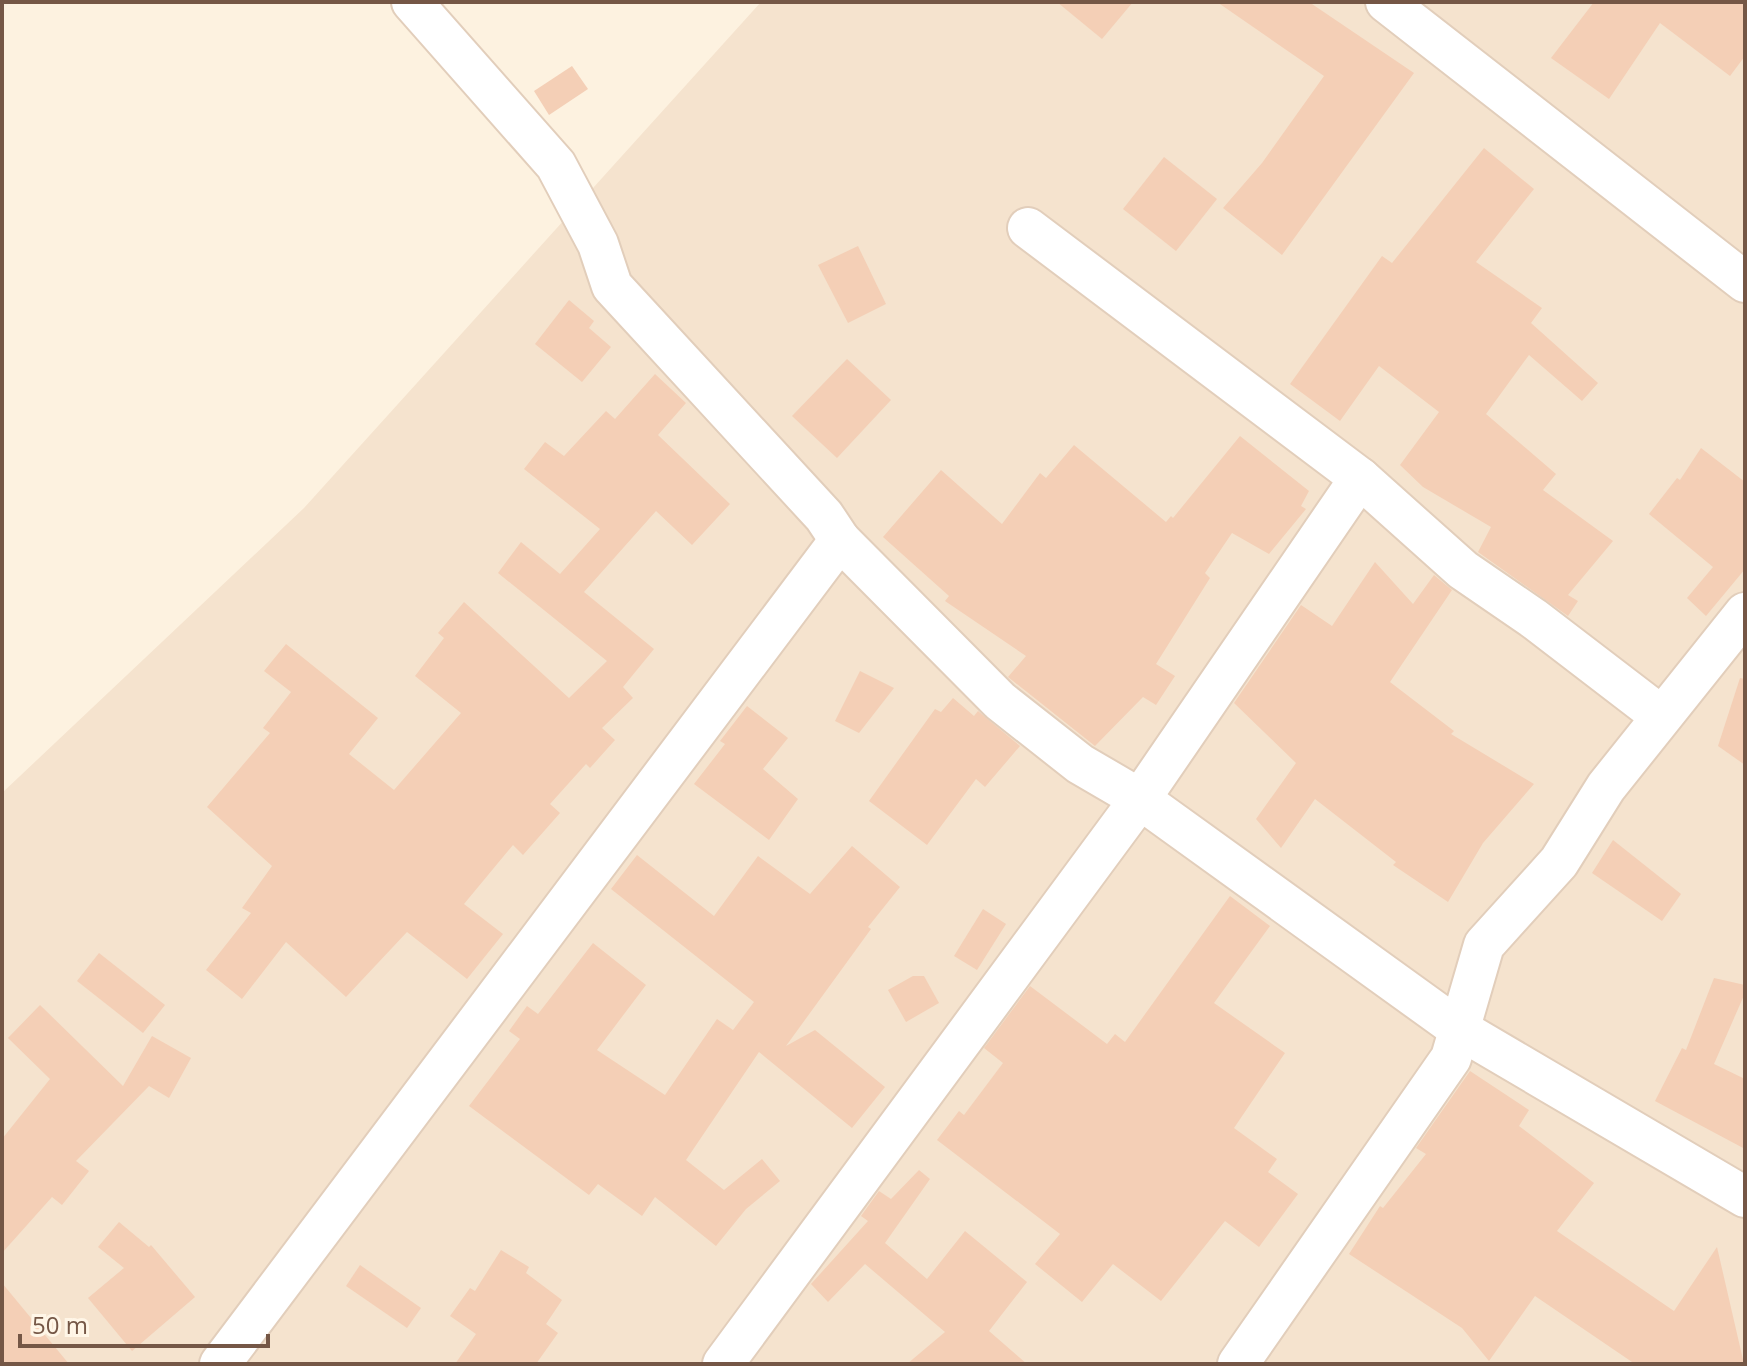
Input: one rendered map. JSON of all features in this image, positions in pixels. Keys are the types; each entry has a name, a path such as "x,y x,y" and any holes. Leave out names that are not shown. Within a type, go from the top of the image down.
{"street":[{"path":"412,2 556,165 598,244 612,286 824,516 840,540 1000,701 1080,764 1140,799 1459,1029 1745,1197"},
{"path":"1386,2 1745,282"},
{"path":"1028,228 1360,478 1463,570 1533,618 1661,716"},
{"path":"723,1364 1140,799 1360,478"},
{"path":"220,1364 840,540"},
{"path":"1238,1364 1451,1058 1484,945 1559,862 1606,787 1745,613"}],"shaded area":[{"path":"761,2 1745,2 1745,1364 2,1364 2,793 304,508"}],"building":[{"path":"1057,2 1133,2 1102,39"},
{"path":"1217,2 1309,2 1414,73 1282,255 1223,208 1262,163 1324,76"},
{"path":"1594,2 1745,2 1745,56 1730,76 1660,23 1609,99 1551,58"},
{"path":"572,66 588,89 549,115 534,91"},
{"path":"1484,148 1534,189 1476,262 1542,308 1531,323 1598,383 1582,401 1529,355 1486,414 1556,474 1543,490 1613,541 1568,595 1578,601 1568,616 1478,552 1491,527 1423,487 1400,465 1439,412 1379,366 1340,421 1290,384 1382,256 1392,263"},
{"path":"1164,157 1217,199 1176,251 1123,209"},
{"path":"858,246 886,304 848,323 818,265"},
{"path":"569,300 594,321 589,328 611,347 582,382 535,344"},
{"path":"847,359 891,400 837,458 792,416"},
{"path":"655,374 686,403 658,435 730,504 692,545 656,511 584,592 654,649 623,687 633,698 602,728 615,740 590,768 586,764 550,804 560,813 523,855 513,845 464,904 503,934 467,979 407,932 346,997 286,942 242,999 206,970 251,913 242,908 272,866 207,807 270,733 263,728 291,692 264,671 286,644 378,718 349,754 394,790 461,713 415,676 444,638 438,633 464,602 569,698 607,661 498,573 521,542 560,574 600,529 524,469 545,442 564,456 606,411 615,419"},
{"path":"1240,436 1309,491 1301,506 1306,509 1269,554 1232,533 1205,573 1210,578 1156,664 1175,676 1156,705 1143,697 1095,746 1008,677 1026,656 945,601 949,596 883,537 941,470 1002,524 1040,473 1046,478 1074,445 1166,522 1171,516 1173,518"},
{"path":"1701,448 1745,482 1745,569 1706,616 1687,598 1713,567 1649,514 1677,478 1680,480"},
{"path":"1375,562 1413,604 1434,575 1452,590 1390,682 1454,731 1451,734 1534,784 1483,843 1448,902 1393,865 1396,862 1315,799 1281,848 1256,819 1296,763 1234,703 1301,605 1332,626"},
{"path":"860,671 894,688 859,733 835,721"},
{"path":"1740,678 1745,679 1745,765 1718,746"},
{"path":"953,698 974,716 978,711 1020,746 985,787 976,779 927,845 869,801 935,709 941,712"},
{"path":"747,706 788,738 763,769 798,799 769,840 694,784 725,744 720,741"},
{"path":"1613,840 1681,894 1662,921 1592,873"},
{"path":"852,846 900,887 868,927 871,929 786,1046 815,1030 885,1087 852,1128 759,1052 686,1160 724,1190 762,1159 780,1181 746,1209 716,1246 655,1197 642,1216 598,1184 589,1195 469,1106 520,1039 509,1031 527,1006 538,1014 593,943 646,985 597,1050 665,1095 717,1019 733,1030 754,1002 611,889 637,855 714,916 758,856 810,894"},
{"path":"1230,896 1270,926 1214,1003 1285,1053 1234,1128 1277,1159 1268,1172 1298,1194 1259,1247 1225,1221 1161,1301 1113,1264 1082,1302 1035,1264 1060,1234 937,1140 959,1111 964,1115 1003,1063 984,1048 1030,986 1107,1044 1115,1034 1125,1042"},
{"path":"983,909 1006,924 977,970 954,956"},
{"path":"99,953 165,1005 143,1033 77,981"},
{"path":"913,976 924,976 939,1003 906,1022 888,990"},
{"path":"1714,978 1745,985 1745,993 1714,1064 1745,1079 1745,1149 1655,1101 1682,1048 1686,1050"},
{"path":"40,1005 123,1086 152,1036 191,1058 169,1098 149,1086 76,1161 89,1171 62,1205 52,1197 2,1253 2,1139 50,1079 8,1038"},
{"path":"1470,1071 1529,1110 1519,1126 1594,1183 1557,1231 1674,1311 1717,1247 1744,1364 1635,1364 1535,1296 1489,1361 1462,1328 1349,1254 1380,1206 1383,1208 1426,1154 1416,1148"},
{"path":"919,1170 930,1179 885,1243 927,1279 965,1231 1027,1282 989,1331 1027,1364 907,1364 945,1332 865,1264 828,1302 811,1284 868,1221 861,1216 879,1191 891,1199"},
{"path":"119,1222 149,1247 151,1245 195,1297 132,1351 88,1298 124,1268 98,1247"},
{"path":"501,1250 529,1267 526,1273 562,1300 546,1324 558,1333 536,1364 455,1364 476,1334 450,1316 470,1288 475,1291"},
{"path":"360,1265 421,1308 407,1328 346,1286"},
{"path":"2,1283 69,1364 2,1364"}]}
